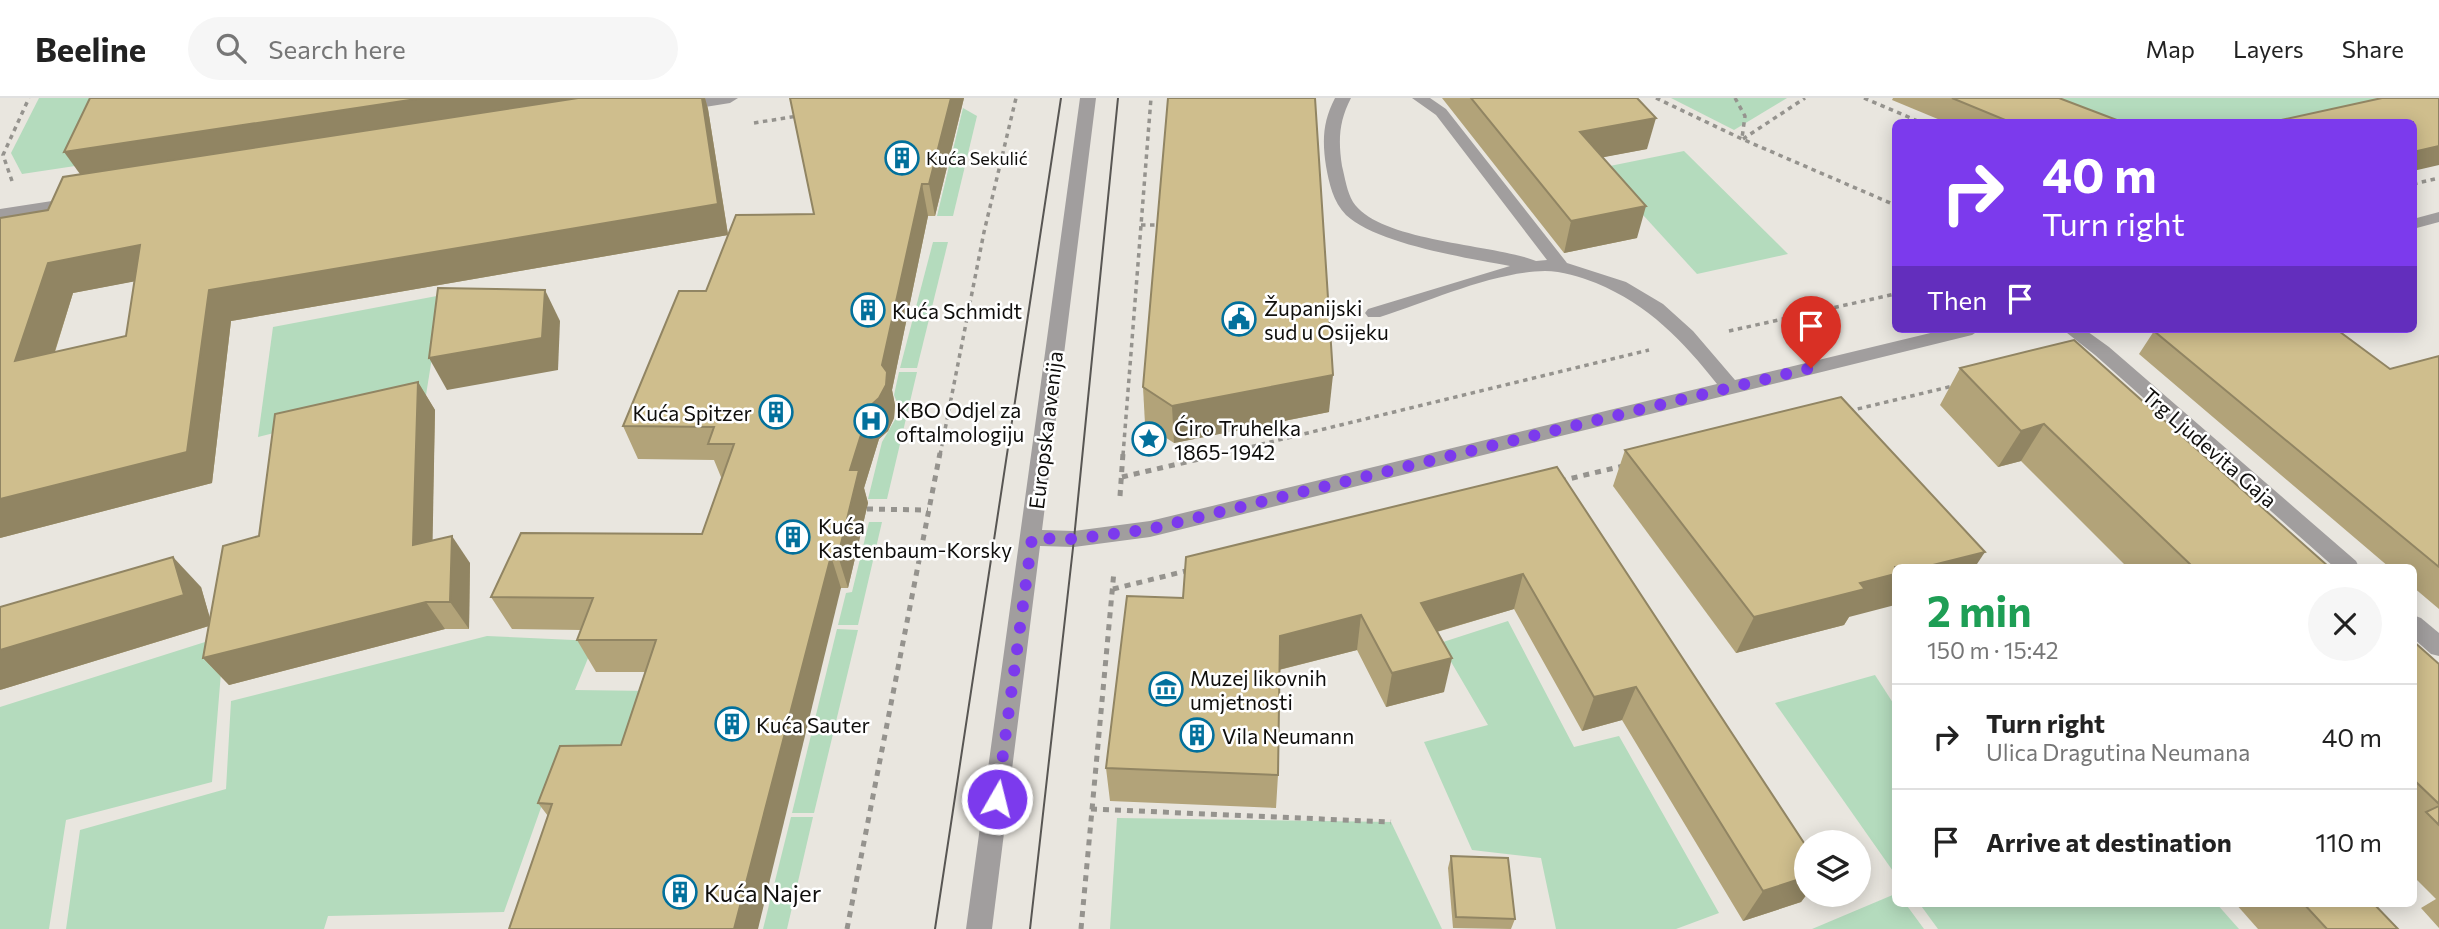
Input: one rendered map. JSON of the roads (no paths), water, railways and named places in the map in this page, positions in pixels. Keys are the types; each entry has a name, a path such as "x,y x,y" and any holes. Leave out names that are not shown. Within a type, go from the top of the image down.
{"street":[{"path":"662,109 730,98"},
{"name":"Europska avenija","path":"979,929 1088,98"},
{"path":"1343,98 1331,120 1333,160 1340,193 1354,213 1386,230 1479,255 1562,268 1625,288 1652,303 1691,339 1730,387"},
{"path":"1420,98 1441,112 1562,268"},
{"path":"0,214 94,200"},
{"path":"2417,223 2439,217"},
{"path":"1374,313 1510,272 1541,266"},
{"path":"1032,538 1074,539 1150,529 1955,333"},
{"name":"Trg Ljudevita Gaja","path":"2077,333 2102,351 2345,564"},
{"path":"2417,628 2439,647"}],"tram line":[{"path":"935,929 1061,98"},
{"path":"1030,929 1074,539 1118,98"}],"place":[{"name":"Kuća Sekulić","path":"902,158"},
{"name":"Kuća Schmidt","path":"868,310"},
{"name":"Županijski sud u Osijeku","path":"1239,319"},
{"name":"Kuća Spitzer","path":"776,412"},
{"name":"KBO Odjel za oftalmologiju","path":"871,421"},
{"name":"Ćiro Truhelka 1865-1942","path":"1149,439"},
{"name":"Kuća Kastenbaum-Korsky","path":"793,537"},
{"name":"Muzej likovnih umjetnosti","path":"1166,689"},
{"name":"Kuća Sauter","path":"732,724"},
{"name":"Vila Neumann","path":"1197,735"},
{"name":"Kuća Najer","path":"680,892"}]}
